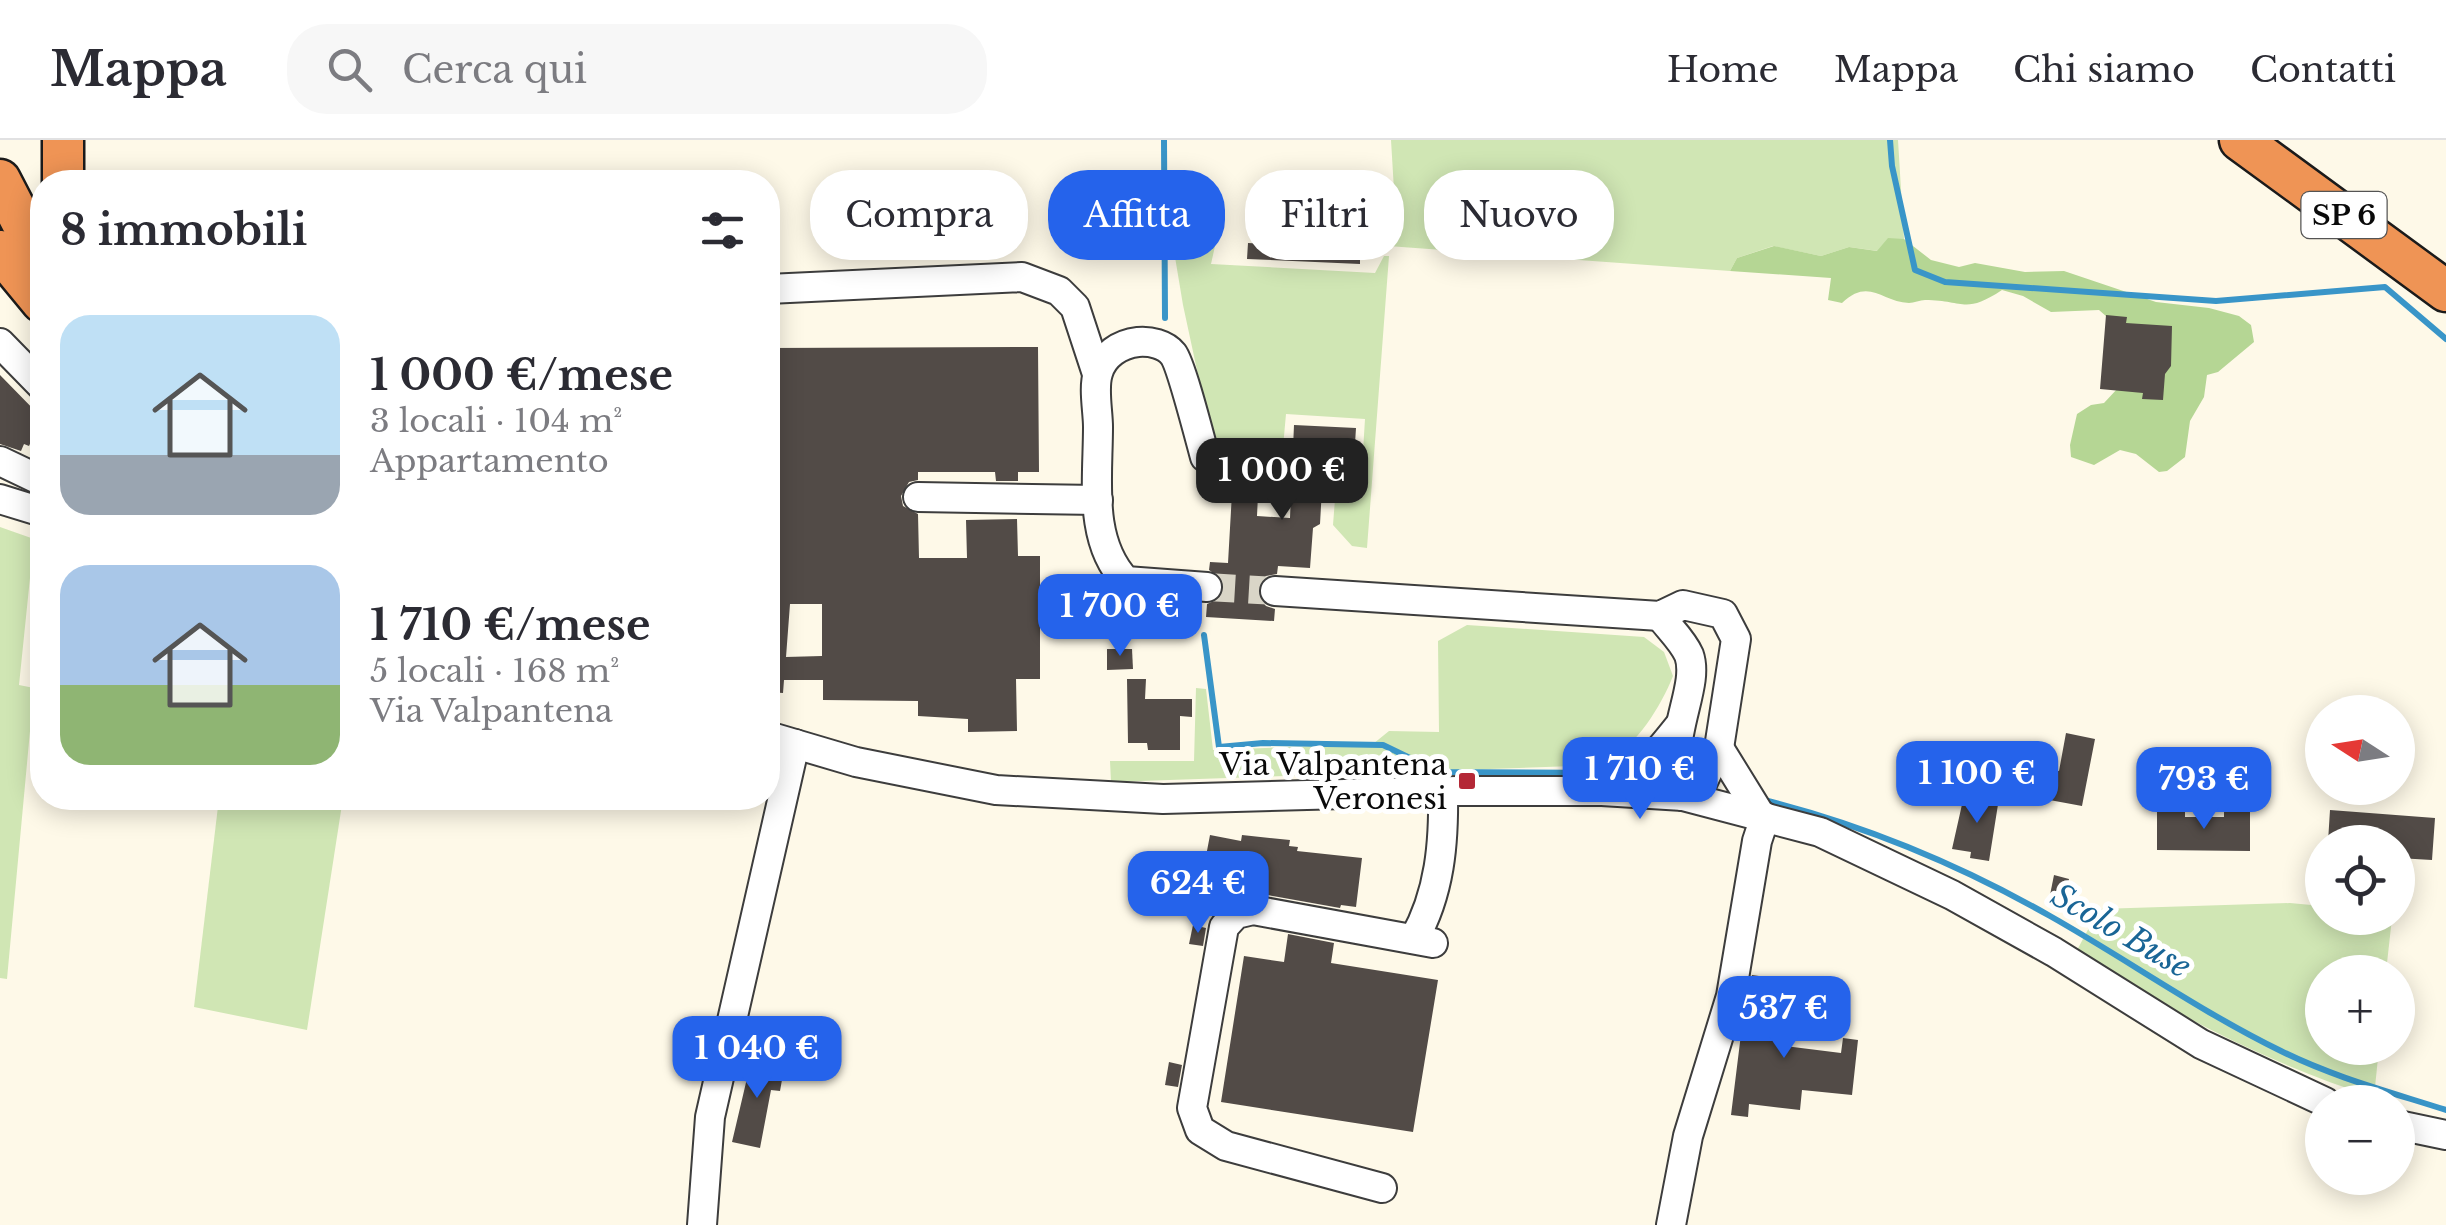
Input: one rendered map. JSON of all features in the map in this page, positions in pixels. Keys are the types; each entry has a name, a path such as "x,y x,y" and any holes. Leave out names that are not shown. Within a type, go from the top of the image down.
{"highway":[{"path":"62,140 62,170"},
{"name":"SP 6","path":"2240,140 2446,291"},
{"path":"0,180 30,238"},
{"path":"0,251 30,287"}],"street":[{"path":"780,288 1022,277 1058,291 1075,307 1098,374 1098,522 1111,565 1126,581 1208,588"},
{"path":"0,343 30,374"},
{"path":"1098,374 1109,354 1124,344 1157,343 1174,354 1206,456"},
{"path":"0,461 30,475"},
{"path":"918,497 1098,500"},
{"path":"0,499 30,502"},
{"path":"1275,591 1660,616 1682,605 1723,614 1736,639 1720,748 1700,788 1683,796"},
{"path":"1660,616 1690,658 1674,776 1683,796"},
{"path":"1602,791 1622,785 1652,759 1678,726"},
{"path":"780,740 856,762 996,790 1163,799 1602,791 1683,796 1820,832 1952,894 2202,1044 2305,1093"},
{"path":"780,810 795,744"},
{"path":"1671,1225 1680,1170 1731,996 1763,816 1720,748"},
{"path":"1382,1188 1226,1146 1200,1130 1192,1108 1224,927 1236,914 1252,910 1424,941 1444,828 1443,792"},
{"path":"702,1225 710,1117 780,810"},
{"path":"2415,1128 2446,1135"}],"green space":[{"path":"1391,140 1898,140 1904,239 1888,239 1878,251 1849,247 1821,256 1773,246 1737,258 1730,271 1580,260 1614,260 1614,170 1424,170 1424,249 1404,247 1404,170 1393,170"},
{"path":"1888,238 1904,239 1931,260 1959,267 1975,263 2025,272 2064,271 2156,302 2239,316 2251,325 2254,342 2218,372 2207,375 2204,397 2190,421 2185,457 2167,471 2159,472 2136,454 2120,450 2094,465 2071,457 2070,445 2077,414 2091,405 2104,403 2118,388 2107,317 2099,310 2051,312 2023,296 2002,290 1971,304 1899,302 1868,291 1852,295 1842,303 1828,300 1831,278 1730,271 1737,258 1774,246 1821,256 1849,247 1877,251"},
{"path":"1176,260 1375,273 1382,260 1389,260 1367,548 1352,546 1333,525 1335,499 1360,500 1365,419 1286,414 1281,469 1218,468"},
{"path":"0,527 30,538 30,578 19,685 30,687 30,731 7,979 0,978"},
{"path":"1467,625 1644,637 1664,652 1673,676 1638,735 1617,754 1599,763 1111,782 1110,761 1194,761 1196,688 1206,689 1213,750 1373,744 1389,731 1439,732 1438,641"},
{"path":"218,810 341,810 307,1030 194,1007"},
{"path":"2290,903 2305,904 2305,935 2390,935 2388,955 2305,955 2305,1065 2377,1065 2375,1085 2337,1085 2296,1069 2220,1034 2075,954 2099,909"}],"building":[{"path":"1270,260 1360,260 1360,264"},
{"path":"2106,315 2127,317 2126,323 2172,326 2171,366 2165,374 2163,400 2142,399 2143,393 2100,389"},
{"path":"1038,347 1039,472 1018,472 1018,481 996,481 995,472 918,472 918,480 909,482 901,496 903,506 918,514 919,558 967,558 966,520 1017,519 1018,556 1040,556 1040,679 1016,679 1017,731 968,732 968,719 918,716 918,701 823,700 823,680 784,680 783,693 780,348","holes":["790,604 822,604 822,656 786,657"]},
{"path":"0,375 30,406 30,444 24,444 21,451 0,444"},
{"path":"1294,425 1356,428 1352,490 1322,488 1320,524 1313,528 1310,568 1278,566 1277,574 1260,582 1259,598 1275,609 1274,621 1206,617 1207,604 1221,598 1224,589 1222,579 1209,570 1210,562 1228,563 1232,493 1258,495 1257,516 1290,518"},
{"path":"1107,649 1132,649 1133,669 1107,670"},
{"path":"1127,679 1146,679 1145,699 1192,699 1192,717 1180,716 1180,750 1148,750 1147,743 1128,743"},
{"path":"2066,733 2095,739 2082,806 2001,791 2004,771 2015,773 2017,763 2059,771"},
{"path":"1981,789 2000,792 1989,861 1970,858 1971,852 1952,849 1963,800 1979,803"},
{"path":"2330,810 2435,818 2432,860 2415,859 2415,825 2329,825"},
{"path":"2224,811 2250,811 2250,851 2157,850 2157,812 2224,817"},
{"path":"1210,835 1241,841 1242,835 1290,840 1289,846 1298,847 1297,851 1362,858 1356,907 1340,908 1256,893 1233,897 1199,893"},
{"path":"2054,875 2069,879 2065,898 2050,895"},
{"path":"1193,925 1206,928 1203,946 1189,944"},
{"path":"1288,934 1334,943 1331,963 1438,980 1413,1132 1221,1102 1244,956 1284,962"},
{"path":"1752,975 1766,977 1763,1011 1789,1014 1785,1046 1841,1053 1843,1038 1858,1040 1852,1095 1802,1090 1800,1110 1749,1104 1748,1117 1731,1115"},
{"path":"752,1057 785,1063 780,1091 771,1090 760,1148 732,1142"},
{"path":"1169,1062 1182,1065 1178,1087 1165,1085"}],"waterway":[{"name":"Scolo Buse","path":"1164,140 1165,318"},
{"path":"1890,140 1915,270 1945,282 2216,301 2385,287 2446,339"},
{"name":"Scolo Buse","path":"1204,635 1219,747 1263,743 1383,745 1439,772 1615,773"},
{"name":"Scolo Buse","path":"1768,801 1841,822 1948,864 2050,916 2222,1020 2281,1051 2341,1076 2446,1110"}],"tunnel":[{"path":"1207,587 1275,591"}],"place":[{"name":"Via Valpantena Veronesi","path":"1467,781"}]}
